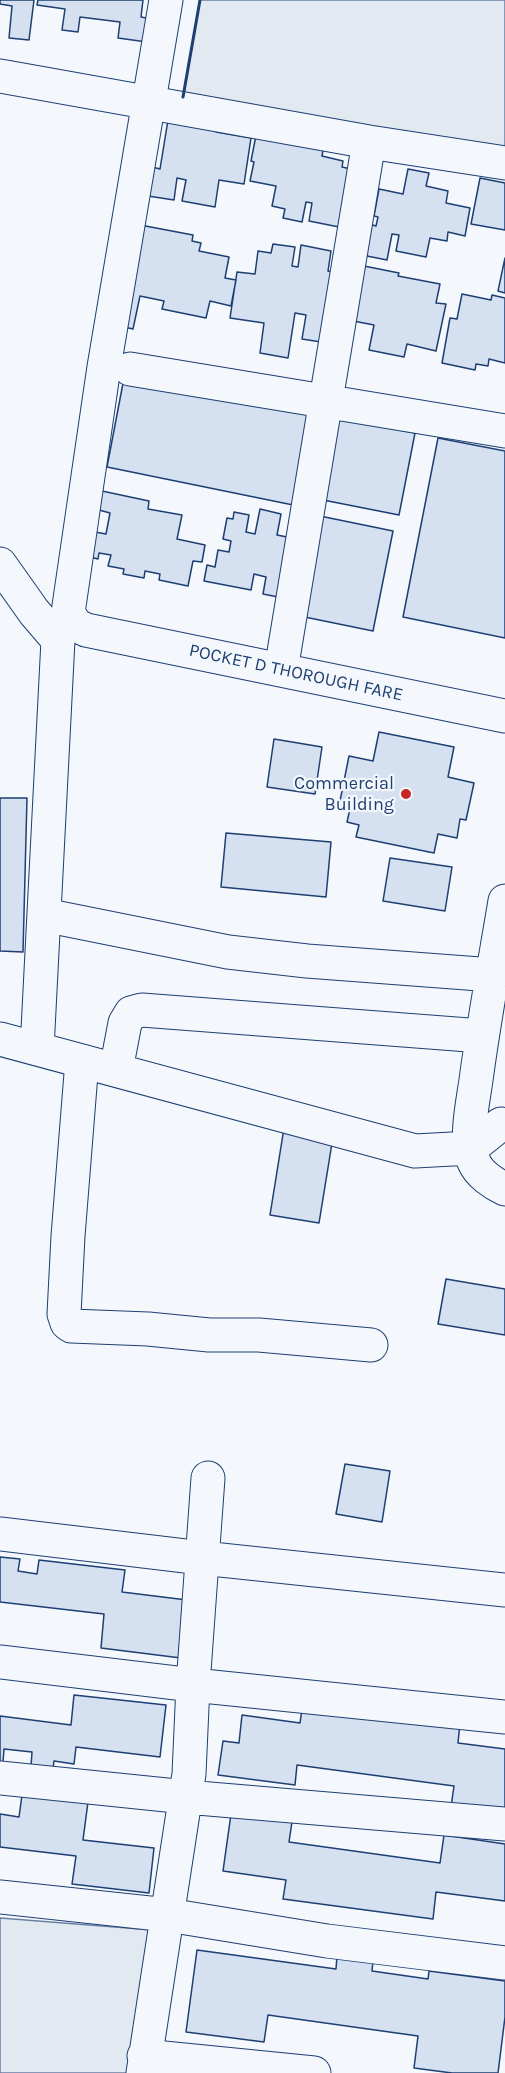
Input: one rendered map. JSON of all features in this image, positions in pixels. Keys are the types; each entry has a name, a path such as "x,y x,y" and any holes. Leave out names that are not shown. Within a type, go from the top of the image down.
{"street":[{"path":"149,102 166,0"},
{"path":"0,76 369,142 505,163"},
{"name":"POCKET D THOROUGH FARE","path":"149,102 104,368 68,613 76,625 86,630 505,716"},
{"path":"281,670 369,142"},
{"path":"130,369 505,431"},
{"path":"0,564 34,612 58,640 37,1049"},
{"path":"505,902 470,1121 474,1162 485,1176 505,1189"},
{"path":"44,915 228,951 307,961 493,975"},
{"path":"116,1070 125,1023 132,1013 142,1010 482,1036"},
{"path":"0,1039 416,1151 471,1148 504,1120"},
{"path":"82,1061 68,1236 64,1314 67,1323 71,1326 148,1329 209,1335 259,1335 371,1345"},
{"path":"208,1478 189,1774 144,2065 314,2073"},
{"path":"0,1534 505,1590"},
{"path":"0,1662 193,1685 505,1717"},
{"path":"0,1778 186,1797 505,1824"},
{"path":"0,1897 168,1915 327,1941 505,1963"}],"shaded area":[{"path":"200,0 505,0 505,163 182,104"},
{"path":"0,1918 153,1930 132,2073 0,2073"}],"building":[{"path":"0,0 34,0 29,40 9,38 12,6 0,4"},
{"path":"38,0 143,0 141,17 157,20 154,43 118,38 120,22 80,17 78,32 62,30 65,9 37,5"},
{"path":"169,114 217,127 216,132 251,138 244,184 219,180 215,207 182,201 186,180 177,178 174,200 148,196 152,167 160,169"},
{"path":"258,125 325,139 322,156 343,161 342,167 360,171 349,229 309,221 312,203 306,202 302,222 283,218 285,209 272,206 276,186 250,181 254,162 251,161"},
{"path":"408,169 429,173 426,186 448,191 446,203 470,208 465,236 448,232 447,241 430,238 426,257 396,251 399,235 392,234 387,260 362,255 369,224 376,226 378,217 374,216 379,189 403,194"},
{"path":"480,178 505,183 505,230 471,224"},
{"path":"135,224 193,235 192,241 201,243 199,251 229,257 225,278 236,280 231,306 210,301 206,318 162,309 164,301 140,296 133,329 115,325"},
{"path":"273,244 295,247 292,266 298,267 301,245 331,251 328,271 336,273 334,344 302,339 306,315 295,313 288,358 260,353 264,323 230,318 237,272 255,274 258,251 271,253"},
{"path":"505,258 505,293 498,291"},
{"path":"359,265 399,273 398,276 440,284 436,303 446,304 436,351 407,344 404,357 369,350 374,325 348,320"},
{"path":"462,294 491,300 492,295 505,298 505,363 489,359 488,366 476,364 475,370 442,363 450,318 457,319"},
{"path":"124,378 315,416 298,506 107,467"},
{"path":"328,416 415,433 399,515 313,498"},
{"path":"438,438 505,451 505,638 403,617"},
{"path":"102,491 149,501 148,509 182,515 177,539 205,545 202,562 193,561 188,586 159,580 160,574 145,571 144,578 123,574 124,569 108,566 111,555 99,553 98,559 90,557 95,532 106,534 110,513 99,510"},
{"path":"260,509 281,514 277,535 302,540 278,597 263,594 266,577 254,574 251,590 204,581 207,565 215,567 218,550 229,552 231,541 223,539 227,518 233,519 234,512 249,515 246,532 255,534"},
{"path":"315,515 393,531 373,631 295,615"},
{"name":"Commercial Building","path":"379,732 454,747 448,777 474,783 466,820 460,819 457,838 438,834 434,853 356,837 359,825 347,822 350,809 339,806 349,756 373,761"},
{"path":"274,739 322,747 315,794 267,787"},
{"path":"0,798 27,798 23,952 0,951"},
{"path":"226,833 331,842 326,897 221,887"},
{"path":"390,858 452,867 445,911 383,901"},
{"path":"284,1128 333,1137 319,1223 270,1215"},
{"path":"446,1279 505,1289 505,1335 438,1324"},
{"path":"345,1464 390,1471 382,1522 336,1514"},
{"path":"0,1557 20,1559 18,1571 37,1574 39,1560 125,1570 122,1592 187,1600 181,1658 101,1648 104,1614 0,1602"},
{"path":"74,1695 166,1705 160,1757 76,1747 74,1764 54,1761 53,1768 31,1766 32,1752 4,1749 3,1762 0,1762 0,1716 71,1725"},
{"path":"303,1702 460,1723 458,1743 505,1749 505,1814 451,1807 454,1786 297,1765 295,1785 218,1775 223,1741 239,1743 242,1715 300,1723"},
{"path":"22,1795 88,1802 83,1840 154,1848 149,1893 72,1884 76,1856 0,1847 0,1814 19,1817"},
{"path":"232,1807 293,1815 289,1842 440,1863 444,1835 505,1844 505,1901 436,1892 433,1919 283,1899 286,1880 223,1871"},
{"path":"197,1950 336,1969 337,1956 373,1961 372,1971 428,1979 429,1971 505,1981 505,2017 498,2073 452,2073 414,2068 418,2036 268,2015 264,2042 186,2032"}],"wall":[{"path":"183,97 200,0"}],"place":[{"name":"Commercial Building","path":"406,794"}]}
